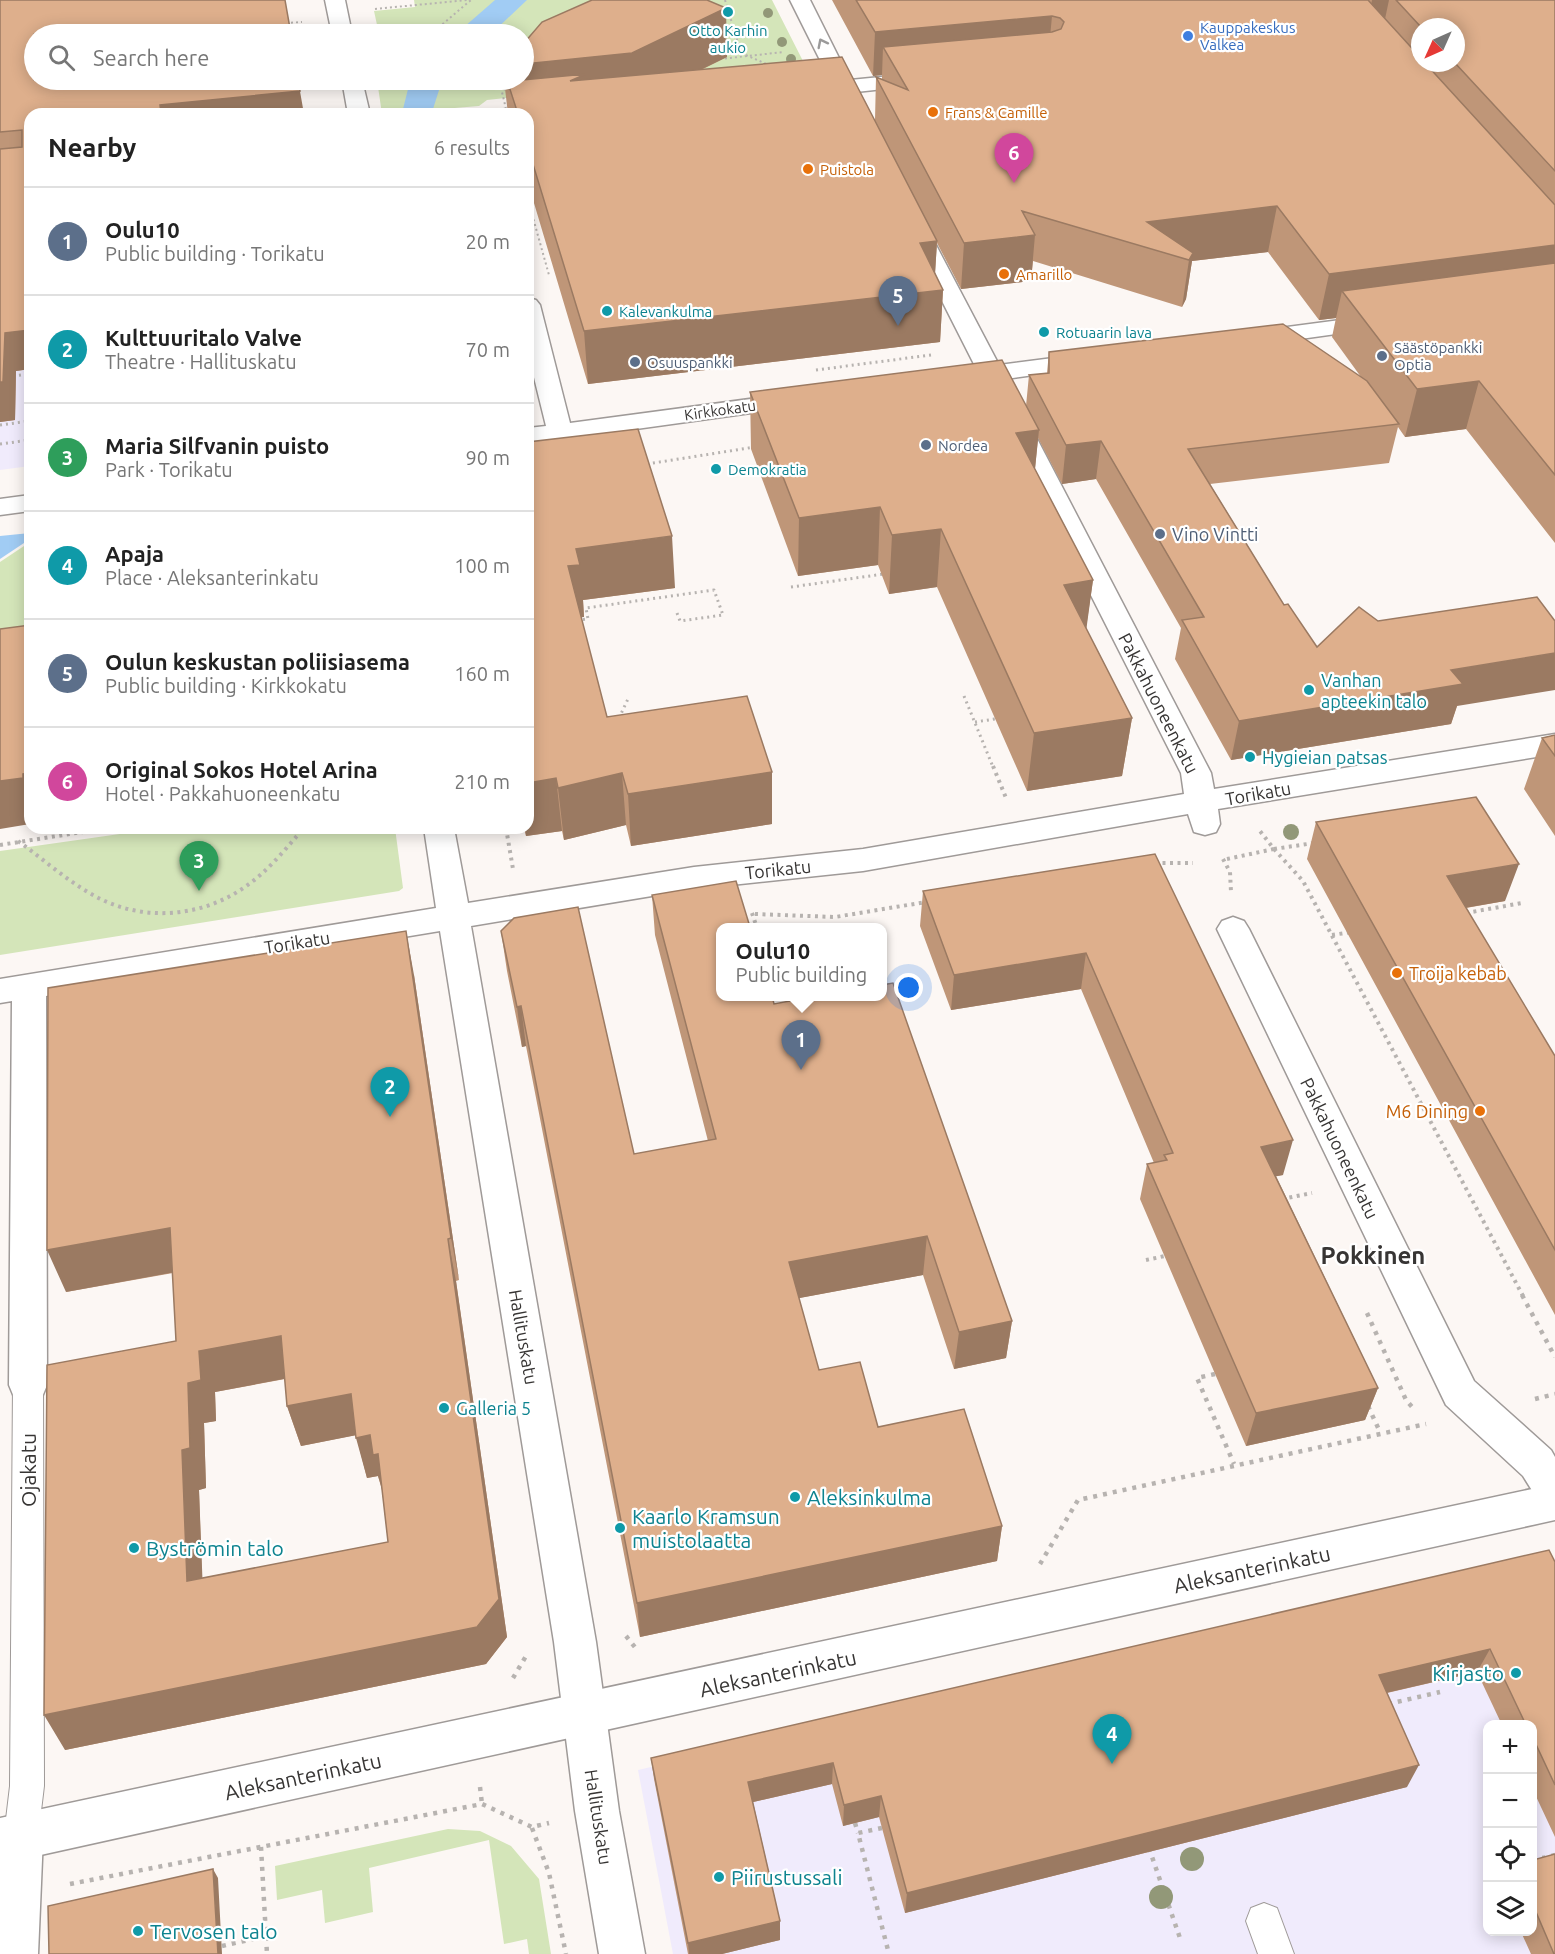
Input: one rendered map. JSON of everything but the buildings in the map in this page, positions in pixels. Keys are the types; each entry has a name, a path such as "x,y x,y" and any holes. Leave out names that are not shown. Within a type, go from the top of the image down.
{"street":[{"path":"335,0 340,24"},
{"path":"800,0 861,121"},
{"path":"804,91 839,77 945,76"},
{"path":"354,90 358,108"},
{"name":"Pakkahuoneenkatu","path":"903,204 1003,372 1196,773 1204,813"},
{"path":"1227,342 1402,319"},
{"path":"534,329 560,432"},
{"path":"937,381 1109,358"},
{"name":"Kirkkokatu","path":"534,435 820,397"},
{"path":"0,507 24,504"},
{"name":"Torikatu","path":"14,988 694,878 863,861 1204,813 1555,744"},
{"name":"Hallituskatu","path":"440,834 575,1642 597,1811 622,1954"},
{"name":"Pakkahuoneenkatu","path":"1233,929 1460,1393 1538,1463 1555,1492"},
{"name":"Ojakatu","path":"14,988 28,1385"},
{"name":"Aleksanterinkatu","path":"11,1839 1555,1502"},
{"name":"Ojakatu","path":"11,1839 16,1898 15,1954"}],"lane":[{"name":"Ojakatu","path":"11,1839 27,1785 28,1385"},
{"path":"1264,1921 1276,1954"}],"path":[{"path":"417,5 469,0"},
{"path":"442,24 469,0"},
{"path":"725,0 741,52"},
{"path":"714,41 791,75 839,77"},
{"path":"710,60 788,52"},
{"path":"504,90 502,92 506,108"},
{"path":"512,108 518,107"},
{"path":"534,222 545,261"},
{"path":"8,377 24,375"},
{"path":"0,425 24,422"},
{"path":"0,444 24,441"},
{"path":"644,464 764,446"},
{"path":"791,587 886,574"},
{"path":"568,622 588,619 586,608 714,590 723,615 680,621 677,613"},
{"path":"964,696 1009,804"},
{"path":"619,719 628,699"},
{"path":"975,722 995,719"},
{"path":"1204,813 1230,874 1233,929"},
{"path":"1254,822 1274,849 1303,881 1555,1357"},
{"path":"0,844 66,834"},
{"path":"18,841 94,896 114,905 143,913 177,913 213,904 247,886 265,871 299,834"},
{"path":"1213,861 1318,842"},
{"path":"1150,863 1203,862"},
{"path":"756,923 752,913 835,917 936,900"},
{"path":"1458,914 1522,903"},
{"path":"1332,935 1359,931"},
{"path":"779,1001 784,1019"},
{"path":"1272,1201 1312,1193"},
{"path":"1146,1260 1165,1256"},
{"path":"1215,1374 1197,1378 1234,1464"},
{"path":"1029,1568 1039,1566 1078,1500 1555,1394"},
{"path":"1365,1401 1380,1432"},
{"path":"575,1642 622,1631 641,1655"},
{"path":"1384,1705 1440,1692"},
{"path":"16,1898 62,1886 482,1804 532,1827 597,1811"},
{"path":"855,1823 889,1954"},
{"path":"532,1827 549,1873 566,1954"},
{"path":"858,1833 882,1828"},
{"path":"1147,1843 1181,1941"},
{"path":"261,1847 267,1954"},
{"path":"1537,1856 1543,1858 1555,1855"},
{"path":"222,1946 266,1936"}],"shaded area":[{"path":"24,193 24,467 0,470 0,195"},
{"path":"1555,1558 1555,1954 673,1954 638,1770"}],"green space":[{"path":"414,0 772,0 805,65 487,100 479,106 381,108 378,90 534,90 534,24 377,24 374,11 415,7"},
{"path":"24,546 24,656 0,659 0,562"},
{"path":"120,834 396,834 403,888 399,891 0,955 0,851"},
{"path":"448,1829 480,1831 511,1846 539,1879 551,1954 529,1954 527,1939 504,1944 489,1840 369,1868 373,1912 325,1923 322,1890 277,1900 275,1866"}],"water":[{"path":"495,0 527,0 502,24 467,24"},
{"path":"408,90 439,90 433,108 403,108"},
{"path":"24,534 24,543 0,559 0,536"}],"place":[{"name":"Otto Karhin aukio","path":"728,12"},
{"name":"Kauppakeskus Valkea","path":"1188,36"},
{"name":"Frans & Camille","path":"933,112"},
{"name":"Puistola","path":"808,169"},
{"name":"Original Sokos Hotel Arina","path":"1014,183"},
{"name":"Amarillo","path":"1004,274"},
{"name":"Kalevankulma","path":"607,311"},
{"name":"Oulun keskustan poliisiasema","path":"898,326"},
{"name":"Rotuaarin lava","path":"1044,332"},
{"name":"Säästöpankki Optia","path":"1382,356"},
{"name":"Osuuspankki","path":"635,362"},
{"name":"Nordea","path":"926,445"},
{"name":"Demokratia","path":"716,469"},
{"name":"Vino Vintti","path":"1160,534"},
{"name":"Vanhan apteekin talo","path":"1309,690"},
{"name":"Hygieian patsas","path":"1250,757"},
{"name":"Maria Silfvanin puisto","path":"199,891"},
{"name":"Troija kebab","path":"1397,973"},
{"name":"Oulu10","path":"801,1070"},
{"name":"M6 Dining","path":"1480,1111"},
{"name":"Kulttuuritalo Valve","path":"390,1117"},
{"name":"Galleria 5","path":"444,1408"},
{"name":"Aleksinkulma","path":"795,1497"},
{"name":"Kaarlo Kramsun muistolaatta","path":"620,1528"},
{"name":"Byströmin talo","path":"134,1548"},
{"name":"Kirjasto","path":"1516,1673"},
{"name":"Apaja","path":"1112,1764"},
{"name":"Piirustussali","path":"719,1877"},
{"name":"Tervosen talo","path":"138,1931"}],"district":[{"name":"Pokkinen","path":"1373,1255"}]}
